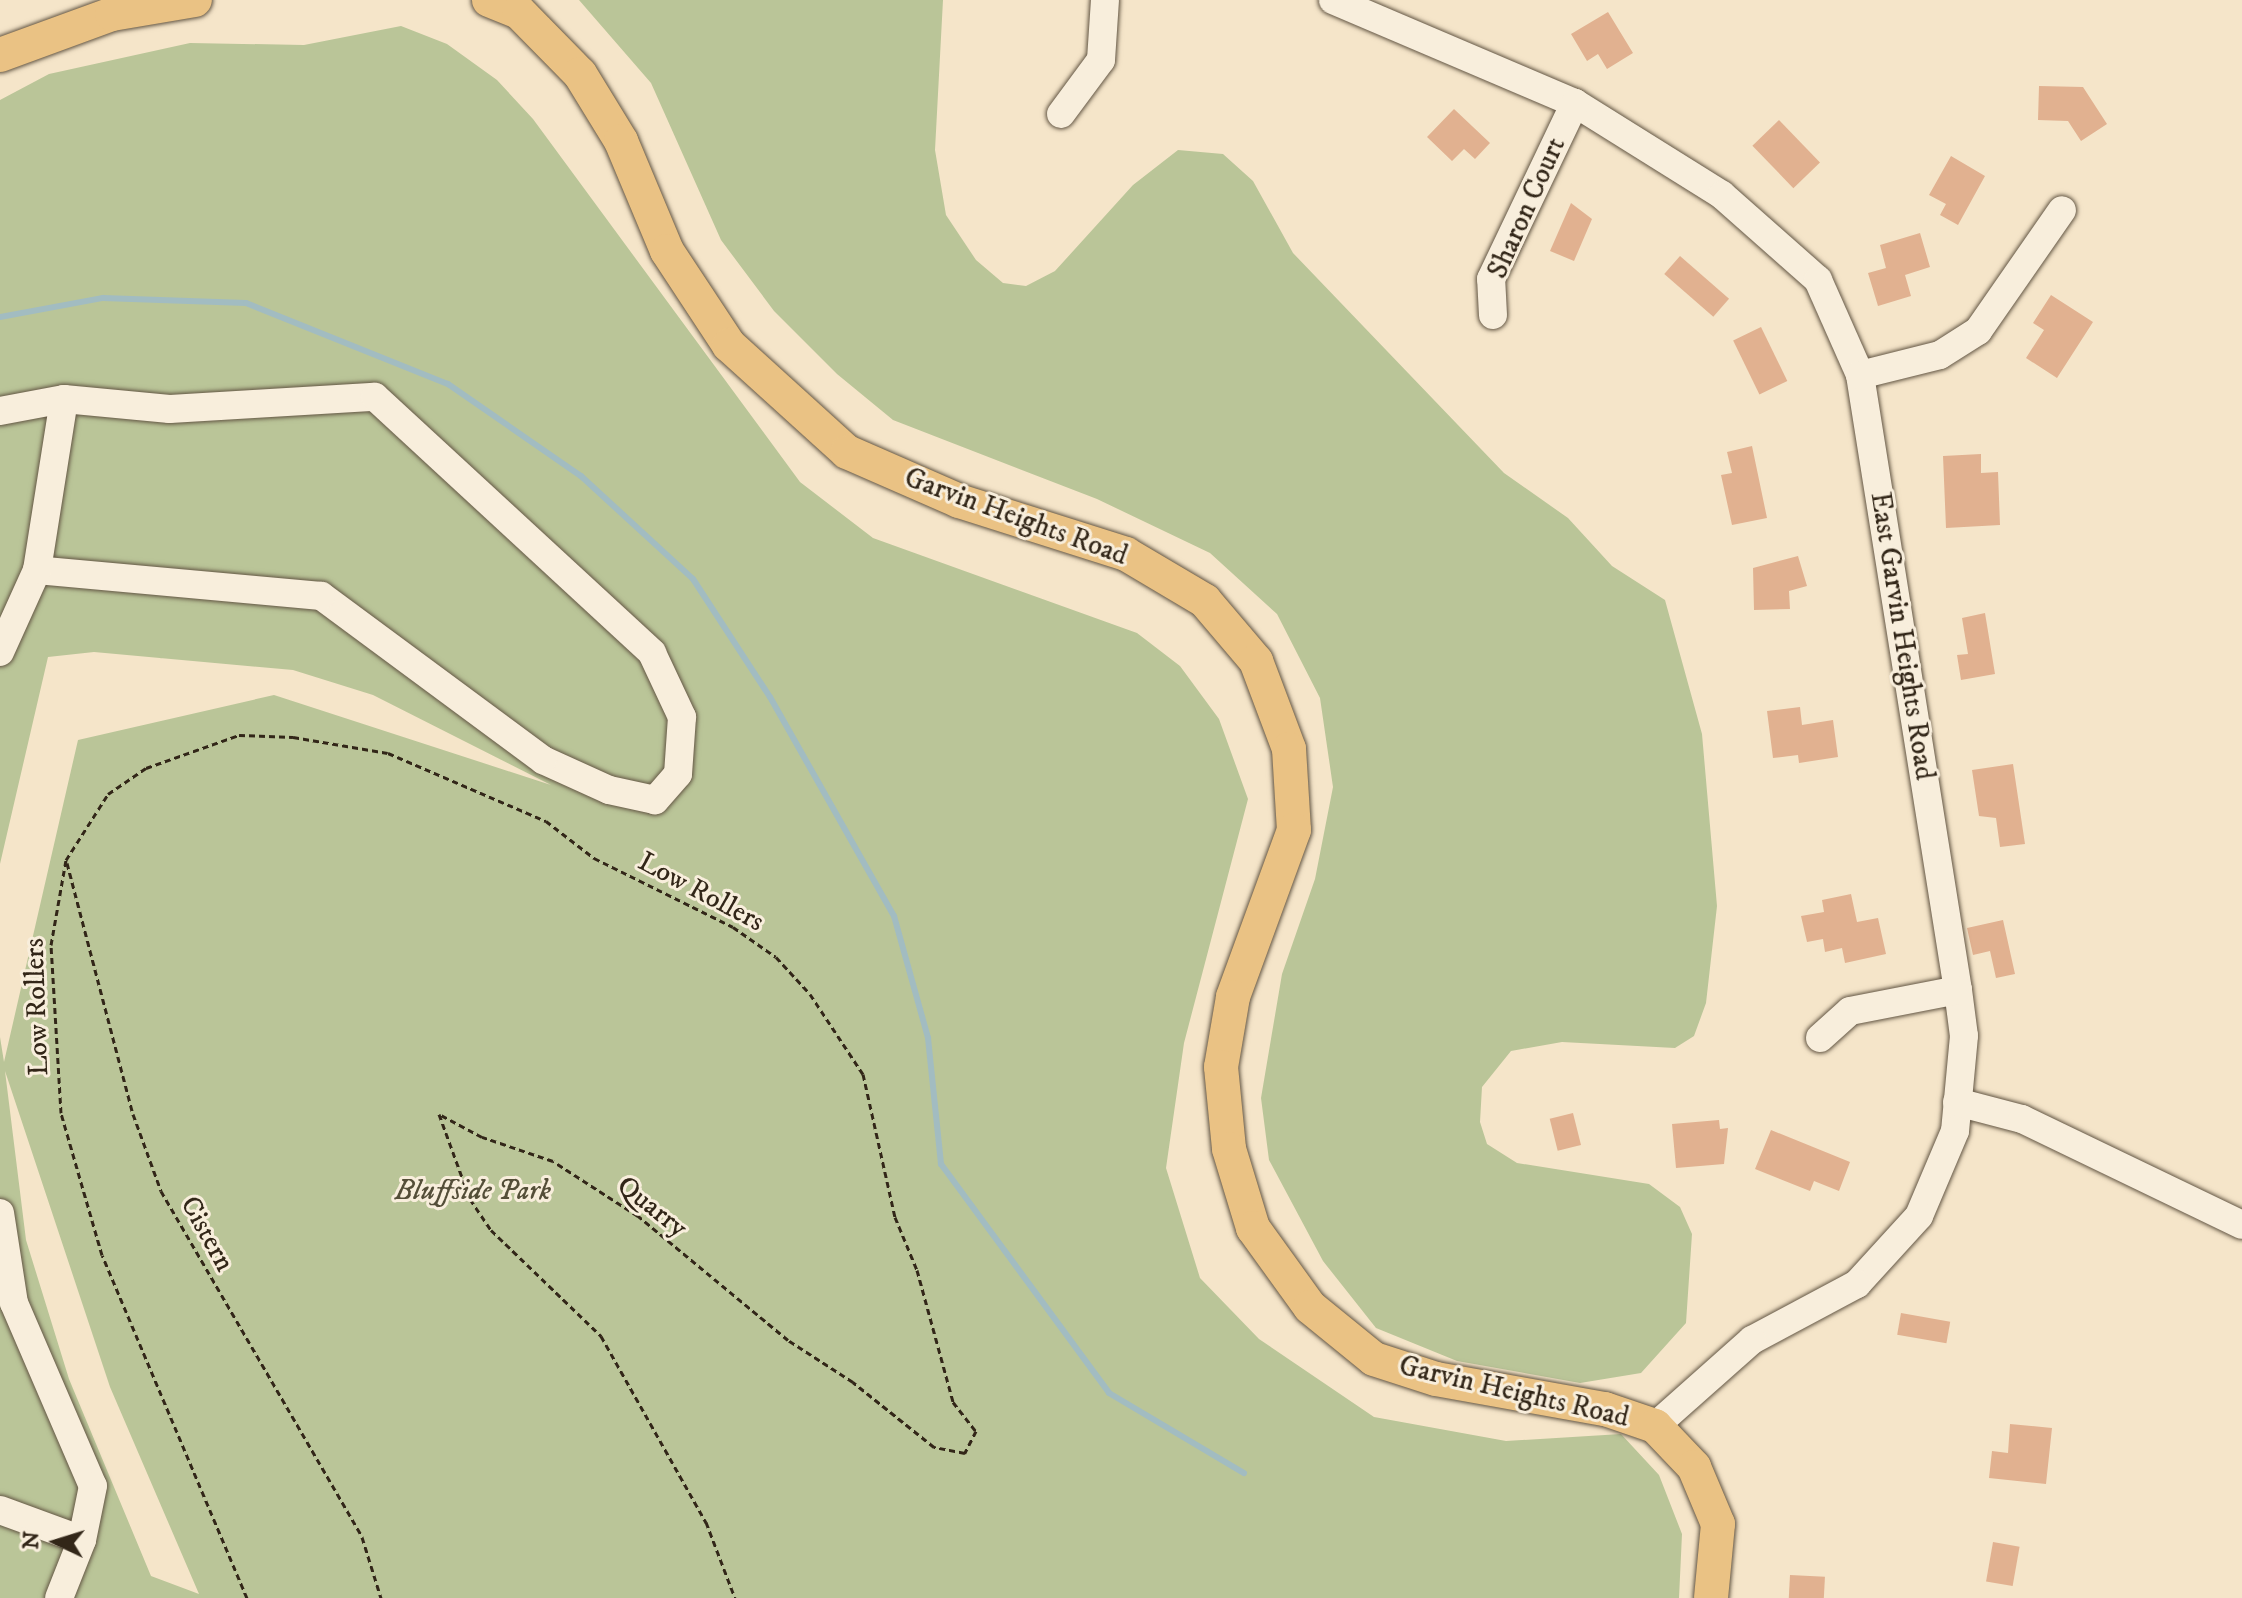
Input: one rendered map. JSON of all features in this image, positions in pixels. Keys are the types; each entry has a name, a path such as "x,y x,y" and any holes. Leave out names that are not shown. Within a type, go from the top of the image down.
{"main road":[{"path":"0,55 112,14 195,0"},
{"name":"Garvin Heights Road","path":"489,0 519,12 580,74 621,141 667,251 729,345 847,452 959,501 1126,554 1205,601 1256,661 1289,749 1294,830 1233,997 1221,1067 1229,1149 1253,1228 1310,1307 1374,1359 1436,1379 1605,1409 1655,1426 1694,1467 1718,1524 1711,1598"}],"street":[{"path":"1061,114 1101,60 1105,0"},
{"name":"East Garvin Heights Road","path":"1333,0 1575,103 1722,195 1818,280 1860,375 1964,1036 1955,1131 1919,1216 1857,1284 1752,1340 1655,1426"},
{"name":"Sharon Court","path":"1493,315 1491,279 1575,103"},
{"path":"1860,375 1940,355 1978,331 2062,210"},
{"path":"0,411 64,399 170,409 375,397 652,653 682,717 678,774 655,800 609,790 543,760 321,596 37,570"},
{"path":"0,652 37,570 64,399"},
{"path":"1820,1038 1850,1011 1958,990"},
{"path":"1957,1102 2022,1119 2242,1225"},
{"path":"0,1213 14,1303 93,1486 82,1540 59,1598"},
{"path":"0,1510 82,1540"}],"path":[{"name":"Low Rollers","path":"247,1598 102,1255 61,1113 51,945 66,860 108,794 146,768 210,740 293,737 388,753 546,821 594,858 733,927 776,957 810,994 863,1074"},
{"name":"Cistern","path":"66,860 133,1114 161,1191 362,1537 381,1598"},
{"name":"Quarry","path":"735,1598 706,1522 601,1336 491,1230 470,1199 439,1114 482,1137 553,1161 589,1184 934,1447 965,1453 976,1431 953,1402 917,1270 895,1217 863,1074"}],"green space":[{"path":"579,0 943,0 935,150 946,215 976,260 1003,283 1026,286 1055,271 1133,185 1178,150 1223,154 1253,181 1293,253 1504,473 1568,518 1612,566 1665,600 1702,734 1717,906 1706,1003 1694,1036 1675,1048 1562,1042 1511,1051 1482,1087 1480,1122 1487,1144 1517,1163 1649,1184 1680,1207 1692,1234 1686,1323 1641,1373 1580,1383 1457,1361 1376,1328 1323,1261 1269,1160 1261,1098 1282,974 1315,879 1333,787 1320,698 1277,614 1210,553 1097,499 893,420 837,374 774,311 721,240 651,83"},
{"name":"Bluffside Park","path":"401,26 447,44 497,80 533,119 800,482 873,538 1137,633 1180,666 1219,719 1248,799 1184,1043 1166,1168 1200,1278 1259,1339 1374,1417 1506,1441 1621,1434 1659,1475 1682,1534 1679,1598 0,1598 0,1037 4,1062 78,740 274,695 551,785 373,695 293,670 94,652 48,657 0,864 0,100 49,74 190,43 304,45","holes":["5,1071 110,1387 199,1594 151,1576 69,1379 26,1240"]}],"building":[{"path":"1608,12 1633,53 1607,69 1598,54 1587,61 1571,34"},
{"path":"2039,86 2083,87 2107,124 2081,141 2068,121 2038,120"},
{"path":"1454,109 1490,143 1475,159 1464,149 1452,161 1427,137"},
{"path":"1779,120 1820,162 1793,188 1752,146"},
{"path":"1951,156 1985,176 1958,225 1940,215 1946,204 1929,195"},
{"path":"1571,203 1592,219 1574,261 1550,251"},
{"path":"1920,233 1930,267 1905,275 1911,296 1878,306 1868,273 1886,268 1880,245"},
{"path":"1680,256 1729,299 1713,317 1664,274"},
{"path":"2051,295 2093,322 2057,378 2026,358 2044,330 2033,323"},
{"path":"1761,327 1787,381 1759,395 1733,341"},
{"path":"1752,446 1767,518 1732,525 1721,475 1732,473 1727,452"},
{"path":"1981,454 1981,473 1998,472 2000,525 1946,528 1943,456"},
{"path":"1798,556 1807,586 1789,591 1790,609 1754,610 1753,568"},
{"path":"1985,613 1995,674 1961,680 1957,655 1968,654 1962,618"},
{"path":"1800,707 1802,725 1833,720 1838,757 1799,763 1798,755 1773,758 1767,711"},
{"path":"2013,764 2025,844 2000,847 1996,818 1979,816 1972,770"},
{"path":"1851,894 1857,922 1878,918 1886,954 1845,963 1842,948 1825,952 1823,939 1807,942 1801,916 1824,912 1822,900"},
{"path":"2003,920 2015,974 1996,978 1990,951 1973,955 1967,928"},
{"path":"1573,1113 1581,1145 1558,1151 1550,1119"},
{"path":"1719,1120 1720,1129 1728,1128 1724,1164 1676,1168 1672,1124"},
{"path":"1771,1130 1850,1162 1839,1191 1814,1181 1810,1191 1755,1169"},
{"path":"1901,1313 1950,1322 1946,1343 1897,1335"},
{"path":"2010,1424 2052,1428 2046,1484 1989,1478 1992,1451 2008,1453"},
{"path":"1993,1542 2020,1547 2013,1586 1986,1581"},
{"path":"1790,1575 1825,1577 1824,1598 1789,1598"}],"waterway":[{"path":"0,317 103,298 246,303 448,384 581,476 693,579 770,697 894,916 928,1038 941,1164 1109,1393 1244,1473"}]}
